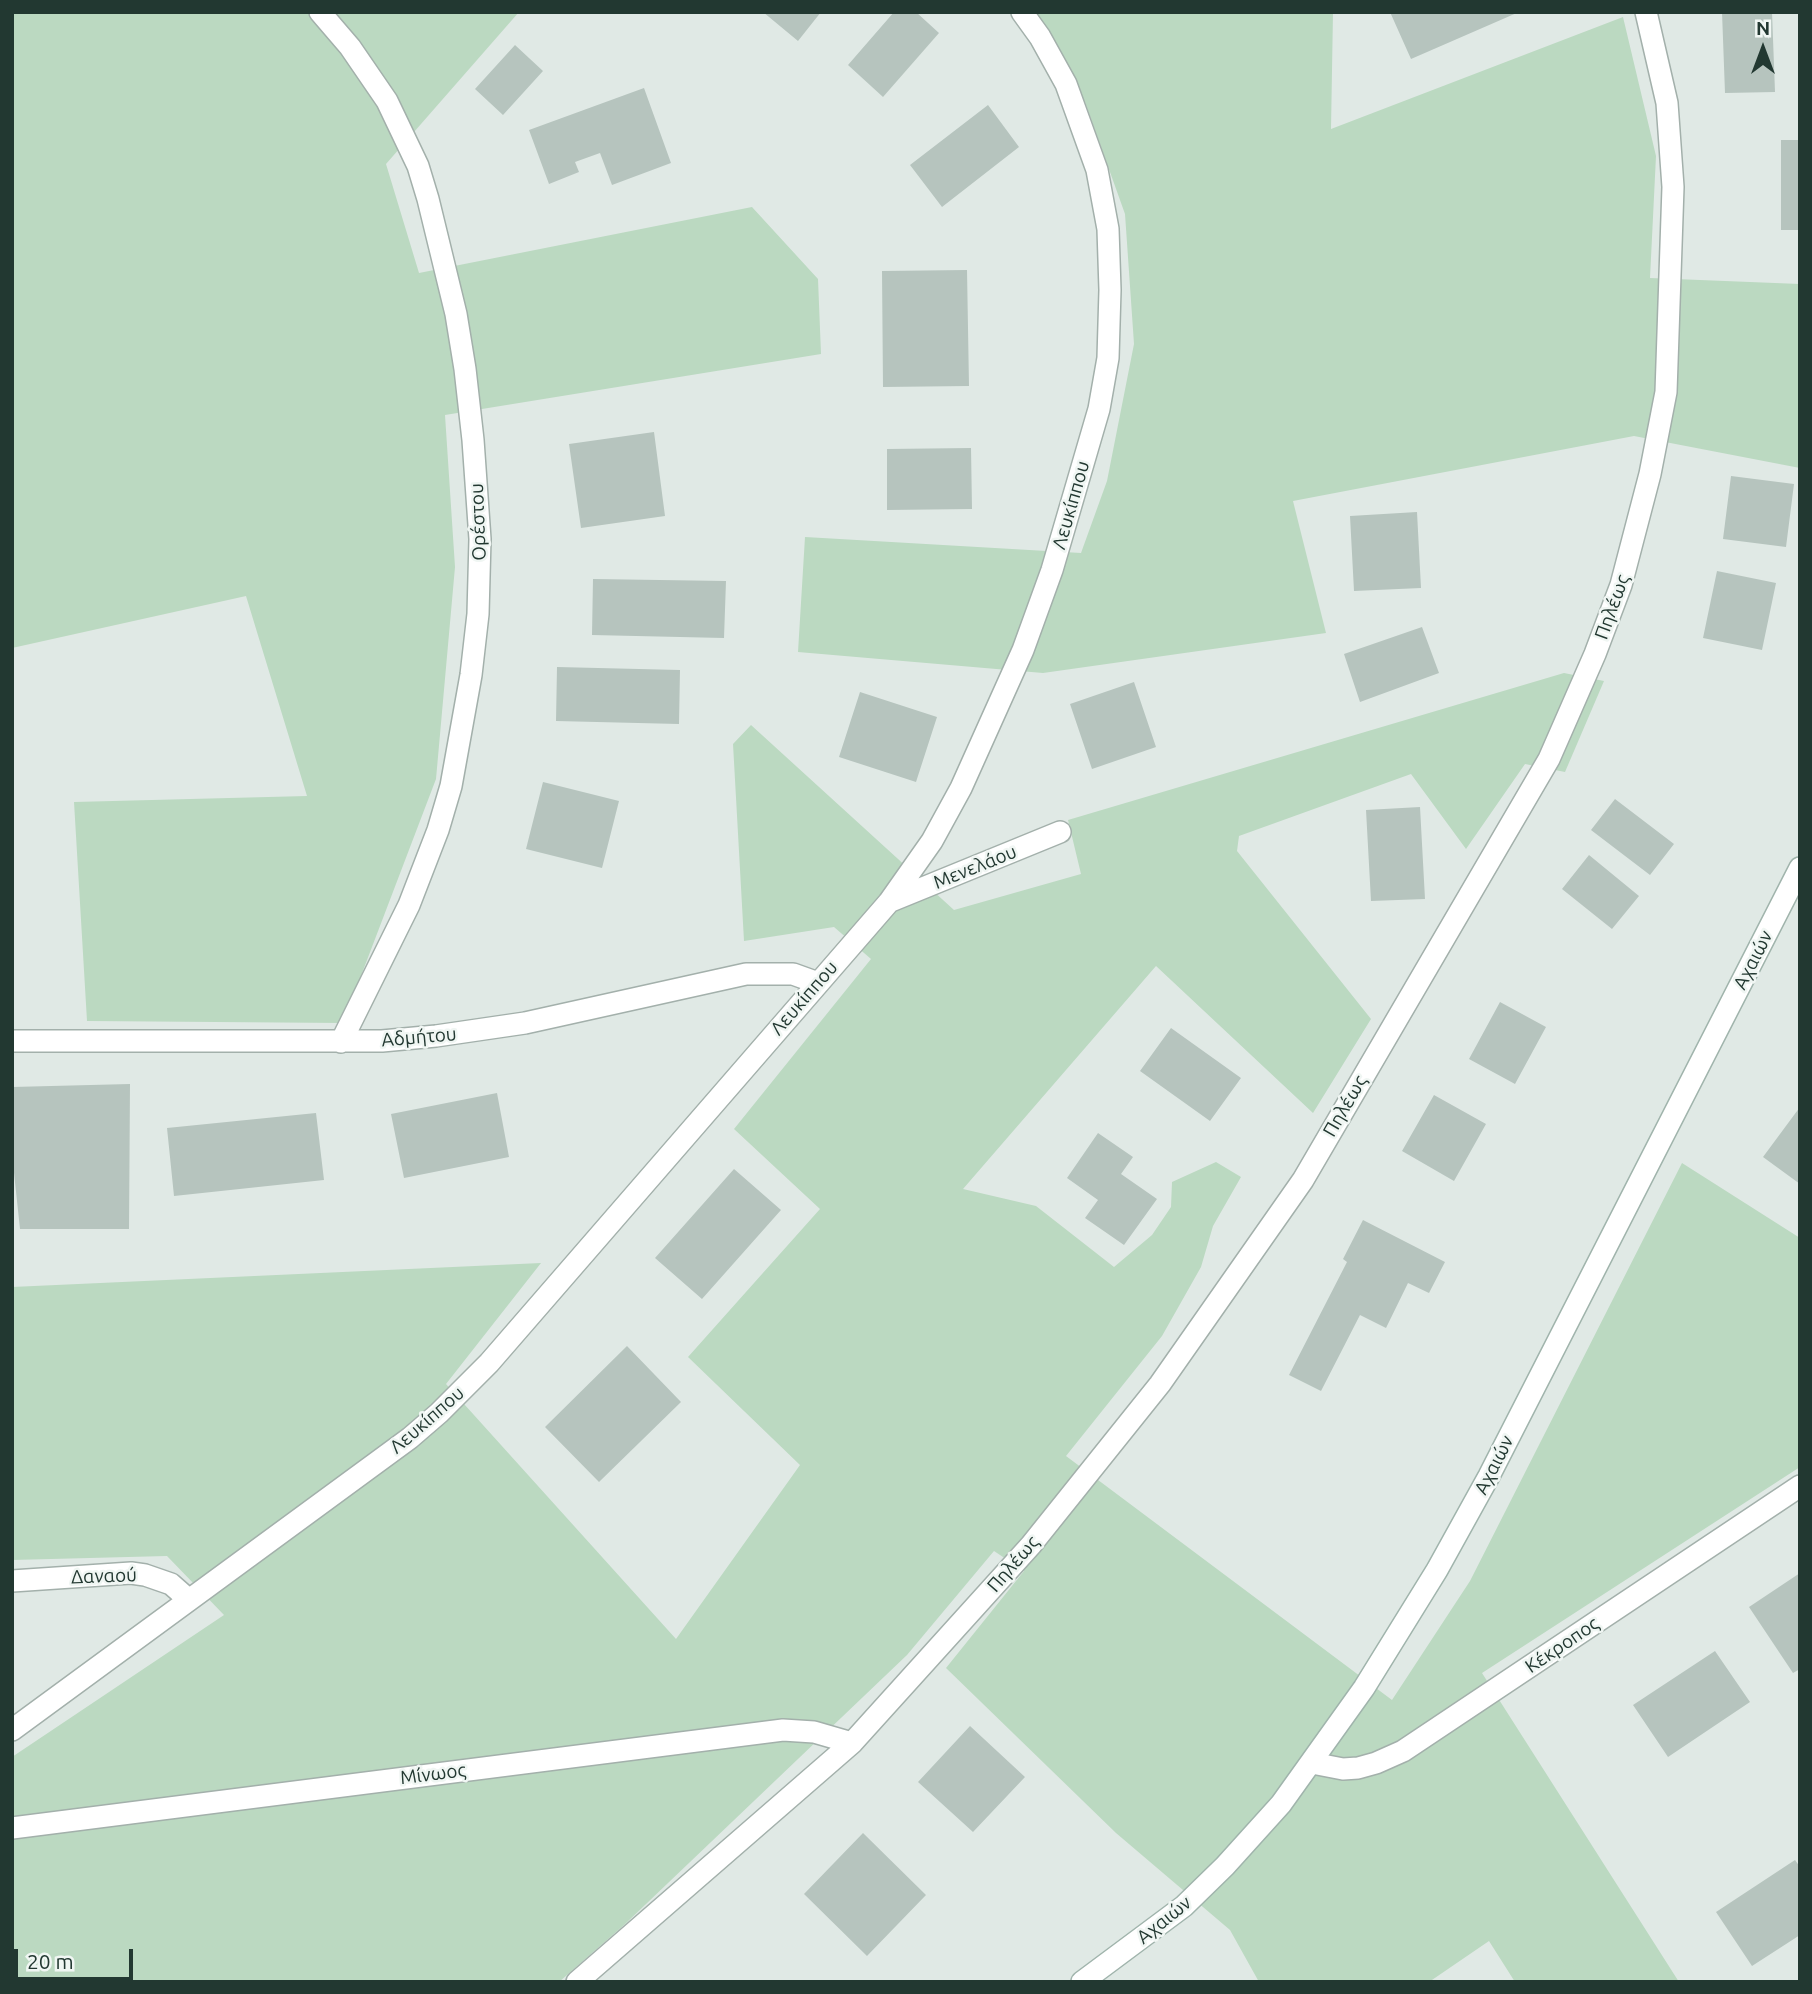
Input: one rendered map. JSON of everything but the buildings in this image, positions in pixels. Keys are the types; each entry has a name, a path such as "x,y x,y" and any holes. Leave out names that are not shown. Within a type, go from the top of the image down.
{"street":[{"name":"Ορέστου","path":"320,12 350,47 387,102 418,166 453,301 465,369 480,539 477,626 462,734 451,786 438,830 409,905 341,1042"},
{"name":"Λευκίππου","path":"12,1730 410,1438 462,1392 889,902 948,814 1023,650 1052,570 1099,409 1108,358 1110,258 1099,180 1066,84 1040,37 1022,12"},
{"name":"Πηλέως","path":"577,1982 852,1743 1031,1545 1160,1384 1303,1180 1549,759 1595,654 1632,551 1665,392 1673,187 1667,103 1646,12"},
{"name":"Μενελάου","path":"889,902 1060,832"},
{"name":"Αχαιών","path":"1082,1982 1144,1937 1208,1883 1262,1825 1312,1763 1390,1647 1466,1520 1800,868"},
{"name":"Αδμήτου","path":"12,1041 341,1042 436,1036 500,1027 746,974 793,974 818,983"},
{"name":"Κέκροπος","path":"1312,1763 1342,1769 1358,1768 1403,1751 1800,1486"},
{"name":"Δαναού","path":"12,1581 131,1573 171,1584 188,1599"},
{"name":"Μίνωος","path":"12,1828 783,1730 814,1732 852,1743"}],"green space":[{"path":"12,12 519,12 386,164 419,273 752,207 818,279 821,354 445,415 455,567 436,779 343,1023 87,1021 74,802 307,796 246,596 12,648"},
{"path":"1034,12 1333,12 1331,129 1623,17 1656,156 1650,278 1800,284 1800,468 1634,436 1293,501 1326,633 1043,673 798,652 805,537 1081,553 1107,481 1134,344 1125,214 1085,102"},
{"path":"1564,673 1604,681 1565,772 1525,764 1466,849 1411,774 1239,836 1237,851 1371,1019 1313,1113 1156,966 963,1189 1036,1206 1114,1267 1152,1235 1171,1207 1172,1182 1216,1162 1241,1177 1213,1226 1201,1267 1162,1336 1066,1456 1392,1700 1470,1581 1682,1163 1800,1238 1800,1467 1482,1673 1679,1982 1515,1982 1489,1941 1429,1982 1259,1982 1230,1930 1116,1833 946,1668 1024,1571 994,1551 907,1655 624,1925 559,1982 12,1982 12,1757 224,1615 167,1556 12,1560 12,1287 541,1263 446,1384 676,1639 800,1465 688,1357 820,1209 734,1129 871,959 834,927 744,941 733,744 751,725 954,910 1081,874 1068,820"}]}
